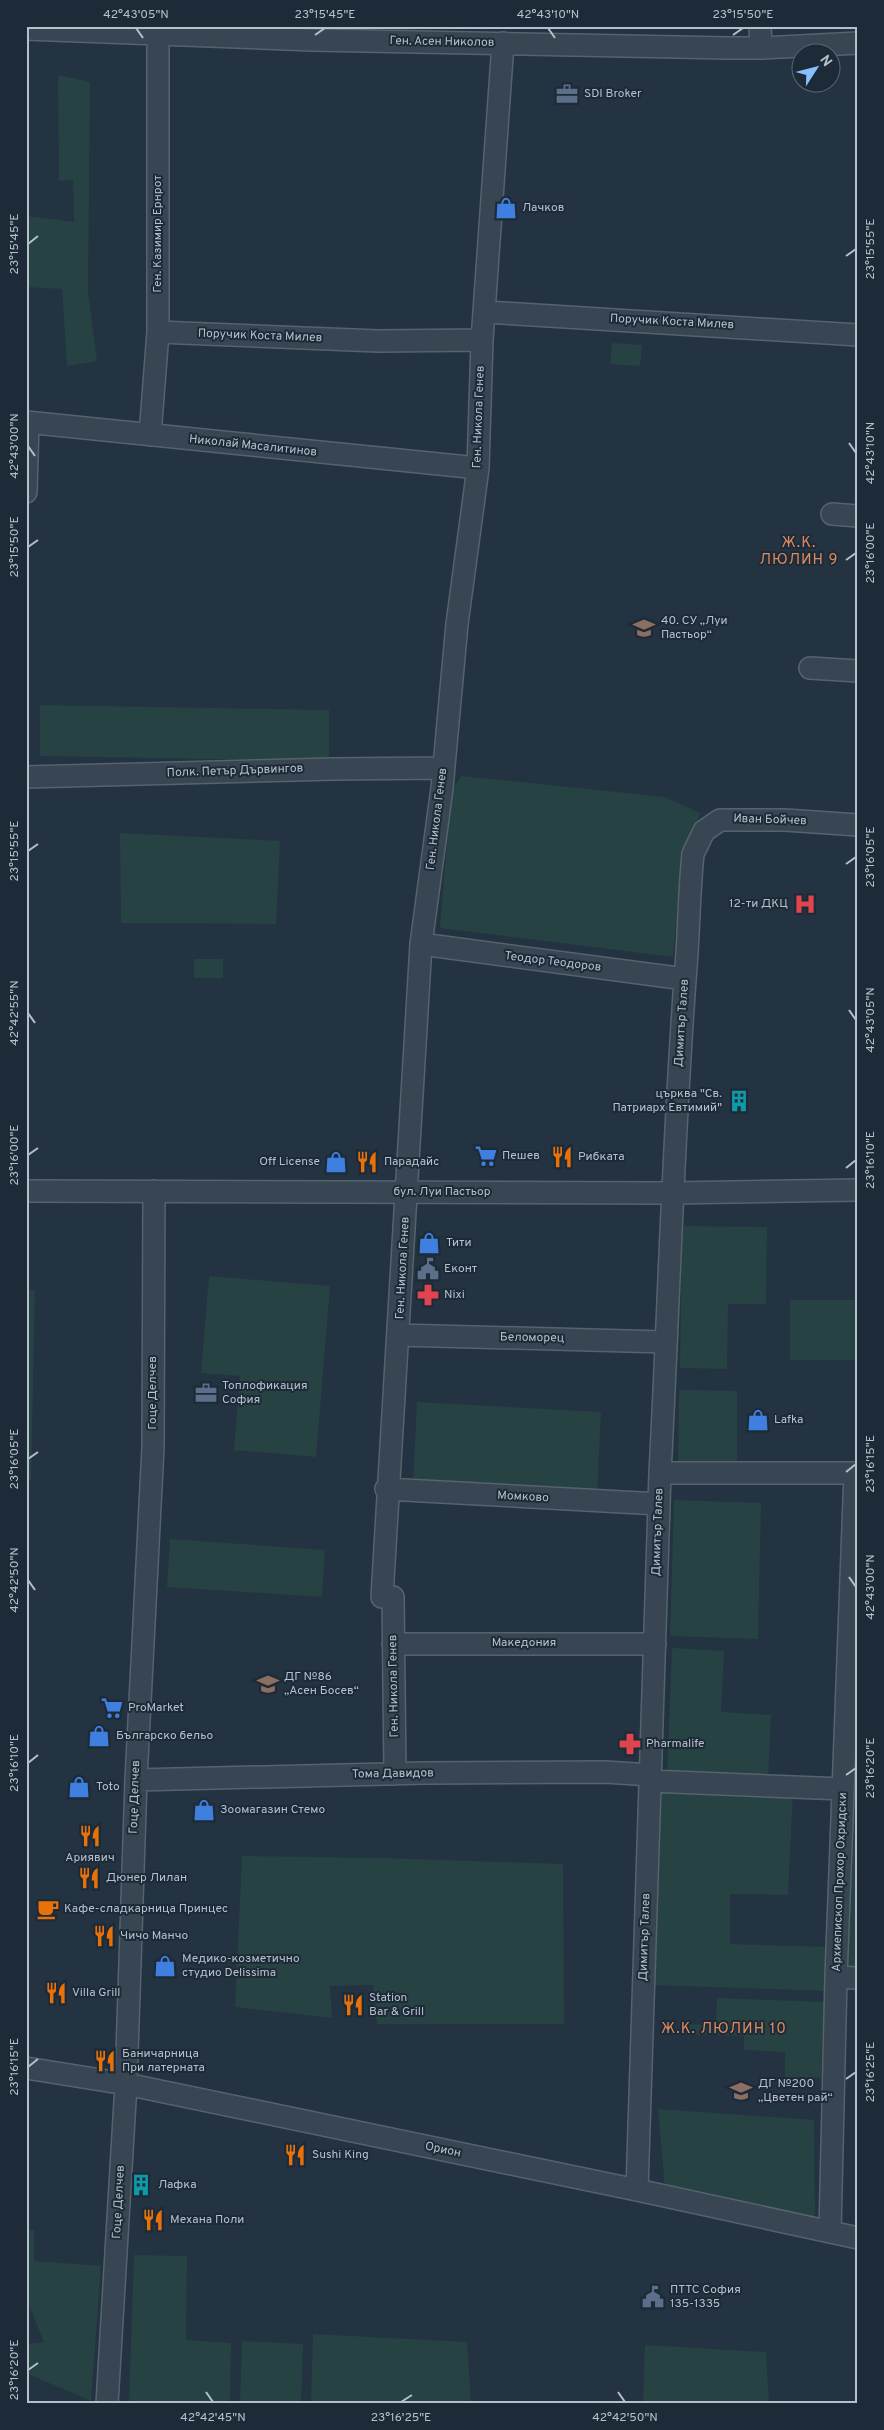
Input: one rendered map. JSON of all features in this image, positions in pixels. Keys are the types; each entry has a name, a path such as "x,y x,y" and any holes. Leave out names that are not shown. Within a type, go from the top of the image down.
{"street":[{"path":"760,26 761,48"},
{"name":"Ген. Асен Николов","path":"36,28 158,33 313,33 503,43 761,48 858,43"},
{"name":"Ген. Казимир Ернрот","path":"150,435 158,332 158,33"},
{"name":"Ген. Никола Генев","path":"395,1774 393,1644 387,1597 386,1489 399,1335 421,944 443,768 457,624 478,468 482,340 486,312 503,43"},
{"name":"Поручик Коста Милев","path":"486,312 858,335"},
{"name":"Поручик Коста Милев","path":"158,332 378,341 482,340"},
{"path":"26,492 27,423"},
{"name":"Николай Масалитинов","path":"27,423 478,468"},
{"path":"832,514 858,516"},
{"path":"810,668 858,671"},
{"name":"Полк. Петър Дървингов","path":"26,778 333,769 443,768"},
{"name":"Иван Бойчев","path":"691,876 693,854 698,842 704,831 720,820 785,820 858,825"},
{"name":"Димитър Талев","path":"637,2190 660,1473 666,1379 672,1193 691,876"},
{"name":"Теодор Теодоров","path":"421,944 685,979"},
{"name":"бул. Луи Пастьор","path":"26,1191 672,1193 858,1190"},
{"name":"Гоце Делчев","path":"107,2404 126,2084 136,1780 152,1447 154,1191"},
{"name":"Беломорец","path":"399,1335 666,1342"},
{"path":"660,1473 856,1473"},
{"name":"Архиепископ Прохор Охридски","path":"830,2232 836,1977 856,1473"},
{"name":"Момково","path":"386,1489 659,1504"},
{"name":"Македония","path":"393,1644 504,1642 655,1644"},
{"name":"Тома Давидов","path":"136,1780 395,1774 605,1772 651,1778 844,1789"},
{"path":"836,1977 858,1978"},
{"name":"Орион","path":"26,2068 126,2084 858,2238"}],"green space":[{"path":"58,75 90,82 88,291 97,361 67,366 62,289 26,287 26,216 74,222 73,180 59,181"},
{"path":"612,343 642,345 640,366 610,364"},
{"path":"40,705 329,710 329,761 40,756"},
{"path":"461,776 665,797 700,813 681,864 673,957 440,928 451,792"},
{"path":"120,833 280,841 276,924 121,923"},
{"path":"194,959 223,959 223,978 194,978"},
{"path":"682,1226 767,1227 766,1304 728,1304 727,1369 680,1368"},
{"path":"209,1276 330,1286 316,1457 234,1450 240,1376 201,1373"},
{"path":"26,1290 35,1290 31,1480 26,1480"},
{"path":"790,1300 858,1300 858,1360 790,1360"},
{"path":"679,1390 737,1391 737,1465 678,1465"},
{"path":"417,1402 601,1412 597,1493 413,1483"},
{"path":"674,1500 761,1503 758,1639 670,1636"},
{"path":"170,1539 325,1550 322,1597 167,1587"},
{"path":"672,1648 724,1651 721,1712 771,1715 768,1781 667,1776"},
{"path":"655,1786 793,1791 788,1895 730,1894 730,1944 828,1947 828,1991 650,1985"},
{"path":"850,1791 858,1791 858,1973 845,1973"},
{"path":"242,1856 385,1858 563,1864 564,2024 377,2024 373,1985 330,1986 332,2018 235,2007"},
{"path":"717,1998 824,2002 821,2078 785,2077 785,2052 744,2050 744,2036 681,2034 681,2024 716,2025"},
{"path":"658,2109 814,2120 815,2219 665,2189"},
{"path":"26,2229 34,2230 34,2261 101,2266 91,2401 26,2373 26,2344 44,2342 26,2298"},
{"path":"134,2255 187,2256 186,2340 231,2343 230,2404 129,2404"},
{"path":"313,2334 467,2342 471,2404 311,2404"},
{"path":"242,2341 303,2344 301,2404 240,2404"},
{"path":"645,2345 766,2352 769,2404 608,2404 608,2401 643,2401"}],"place":[{"name":"SDI Broker","path":"567,94"},
{"name":"Лачков","path":"506,208"},
{"name":"40. СУ „Луи Пастьор“","path":"644,628"},
{"name":"12-ти ДКЦ","path":"805,904"},
{"name":"църква \"Св. Патриарх Евтимий\"","path":"739,1101"},
{"name":"Пешев","path":"486,1156"},
{"name":"Рибката","path":"562,1157"},
{"name":"Off License","path":"336,1162"},
{"name":"Парадайс","path":"367,1162"},
{"name":"Тити","path":"429,1243"},
{"name":"Еконт","path":"428,1269"},
{"name":"Nixi","path":"428,1295"},
{"name":"Топлофикация София","path":"206,1393"},
{"name":"Lafka","path":"758,1420"},
{"name":"ДГ №86 „Асен Босев“","path":"268,1684"},
{"name":"ProMarket","path":"112,1708"},
{"name":"Българско бельо","path":"99,1736"},
{"name":"Pharmalife","path":"630,1744"},
{"name":"Toto","path":"79,1787"},
{"name":"Зоомагазин Стемо","path":"204,1810"},
{"name":"Ариявич","path":"90,1836"},
{"name":"Дюнер Лилан","path":"89,1878"},
{"name":"Кафе-сладкарница Принцес","path":"48,1909"},
{"name":"Чичо Манчо","path":"104,1936"},
{"name":"Медико-козметично студио Delissima","path":"165,1966"},
{"name":"Villa Grill","path":"56,1993"},
{"name":"Station Bar & Grill","path":"353,2005"},
{"name":"Баничарница При латерната","path":"105,2061"},
{"name":"ДГ №200 „Цветен рай“","path":"741,2091"},
{"name":"Sushi King","path":"295,2155"},
{"name":"Лафка","path":"141,2185"},
{"name":"Механа Поли","path":"153,2220"},
{"name":"ПТТС София 135-1335","path":"653,2297"}],"district":[{"name":"Ж.К. ЛЮЛИН 9","path":"799,552"},
{"name":"Ж.К. ЛЮЛИН 10","path":"724,2029"}]}
